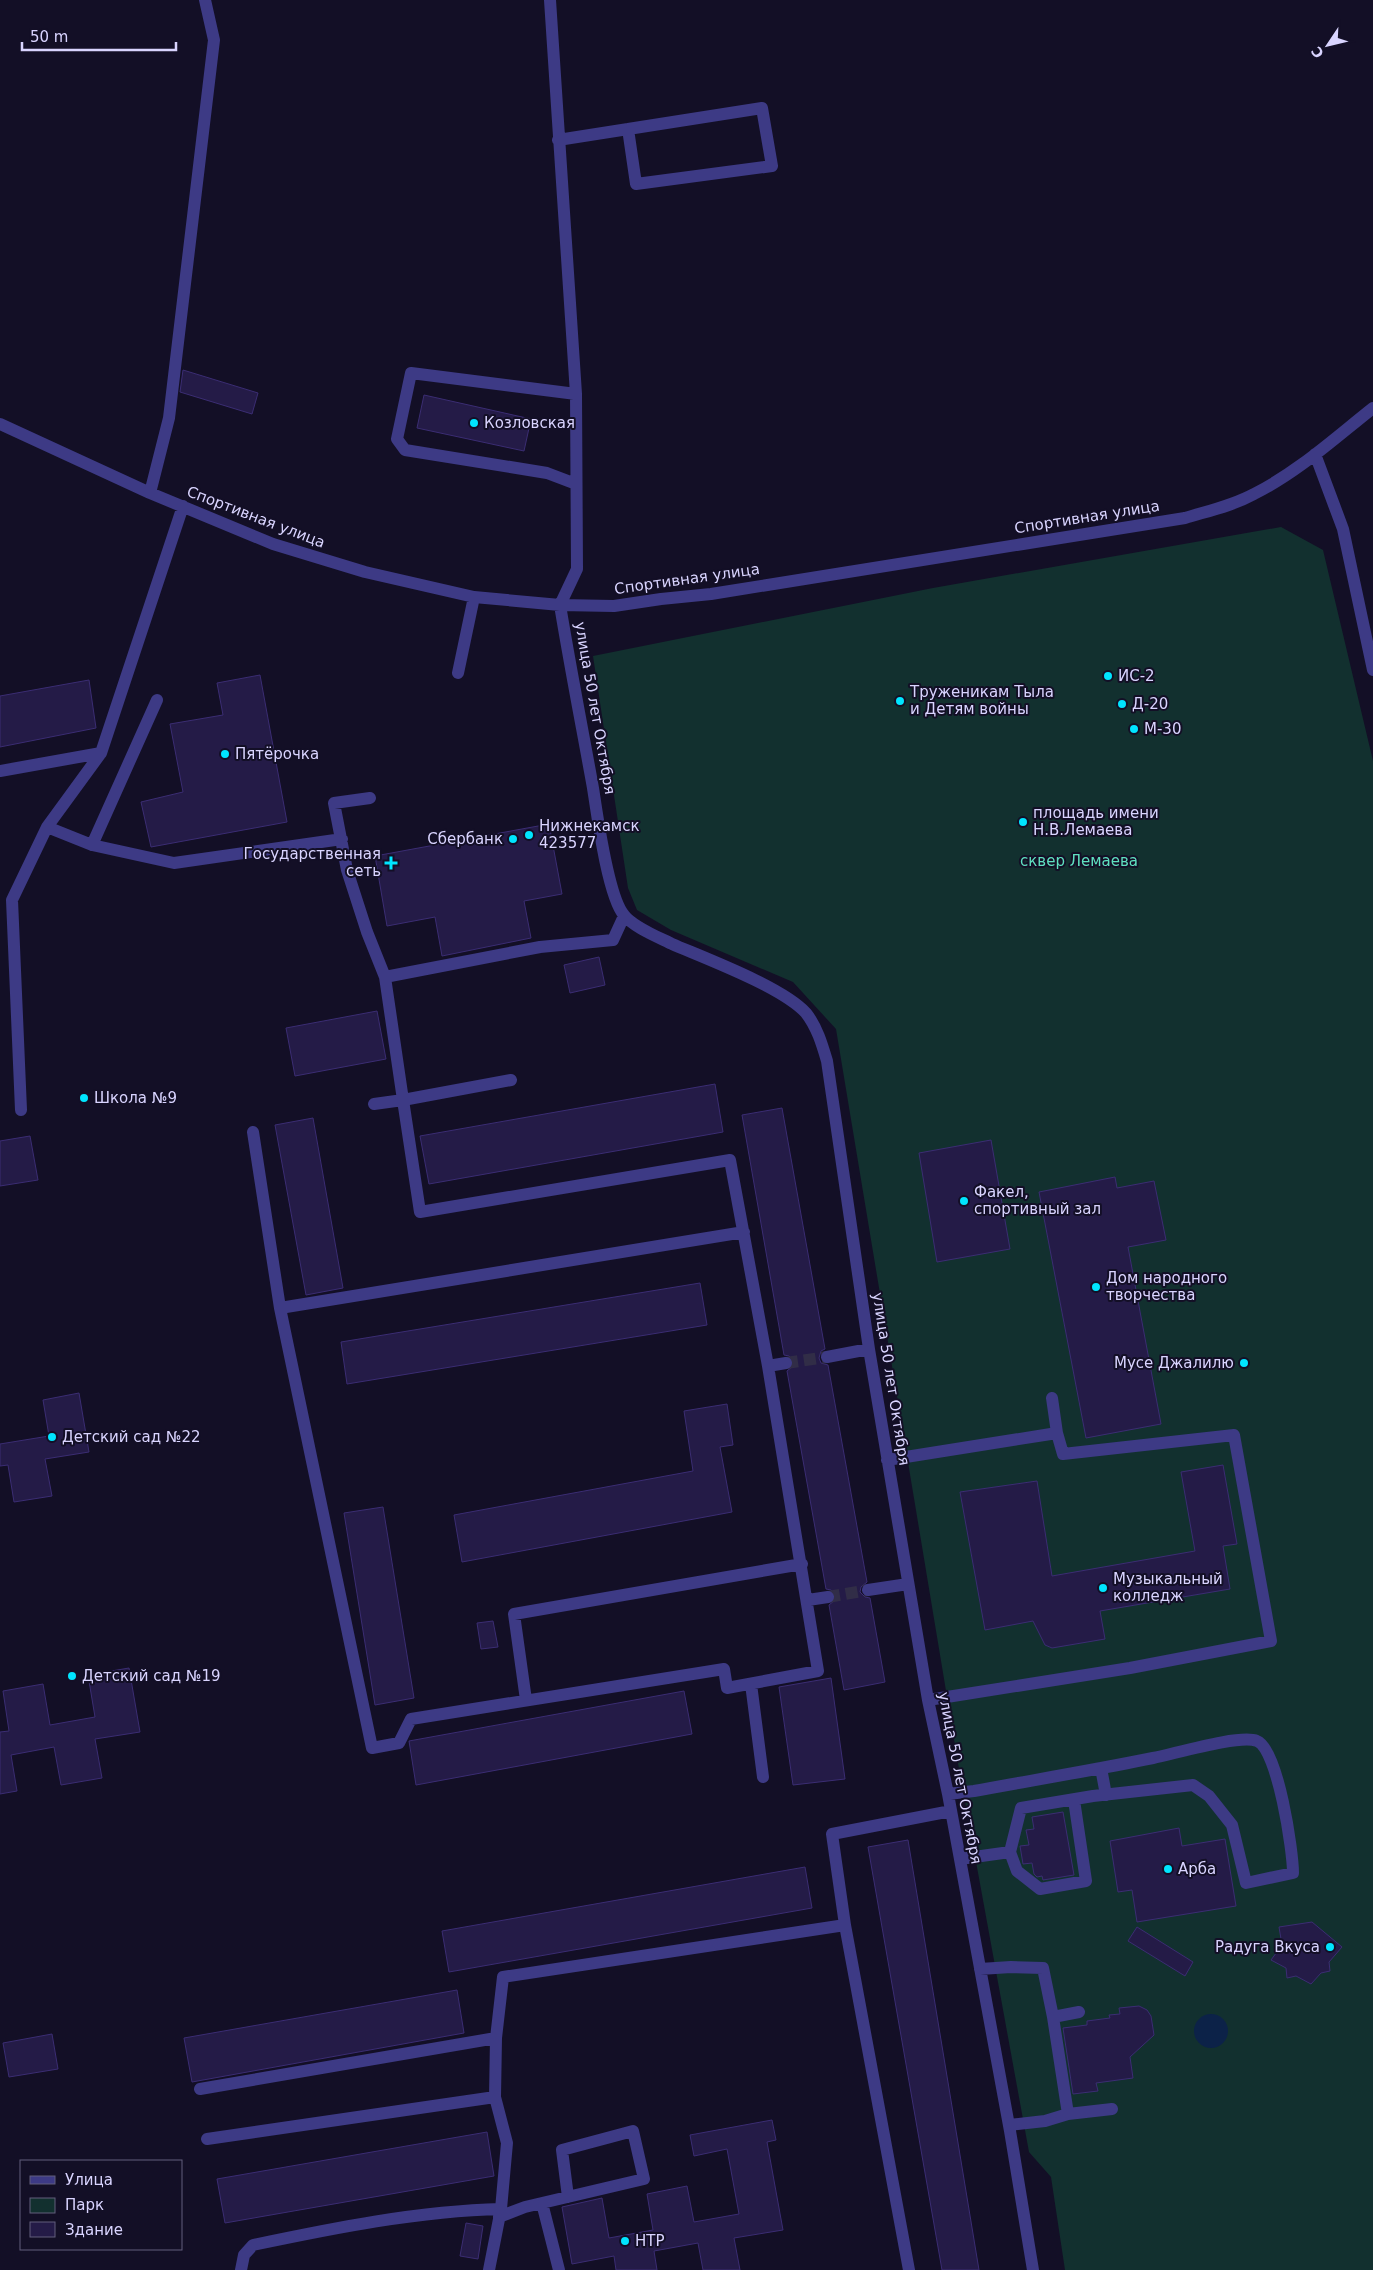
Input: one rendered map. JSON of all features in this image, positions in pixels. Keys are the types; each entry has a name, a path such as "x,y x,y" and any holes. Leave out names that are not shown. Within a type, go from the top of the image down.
{"street":[{"path":"150,493 169,418 214,40 205,0"},
{"path":"550,0 576,394 577,569 560,606"},
{"path":"558,140 628,129 762,108 772,166 636,184 628,129"},
{"path":"576,394 411,373 397,439 405,450 546,473 576,484"},
{"name":"Спортивная улица","path":"0,424 150,493 273,544 338,565 474,597 560,606 614,606 711,594 1185,518 1225,507 1254,495 1315,454 1373,408"},
{"path":"1315,454 1343,530 1373,670"},
{"path":"21,1110 12,900 47,827 101,753 183,506"},
{"path":"458,673 474,597"},
{"name":"улица 50 лет Октября","path":"560,606 603,846 617,904 624,916 658,938 764,985 790,1000 805,1012 814,1024 822,1042 827,1061 869,1349 908,1584 928,1700 948,1794 1009,2125 1033,2270"},
{"path":"92,845 157,700"},
{"path":"0,771 101,753"},
{"path":"254,1132 280,1308 372,1748 399,1743 411,1719 724,1669 727,1688 818,1671 808,1600 768,1366 730,1160 420,1212 385,977 367,932 347,870 334,803 370,798"},
{"path":"47,827 92,845 174,863 342,839"},
{"path":"385,977 540,947 613,940 624,916"},
{"path":"374,1104 511,1080"},
{"path":"280,1308 744,1232"},
{"path":"827,1357 869,1349"},
{"path":"768,1366 786,1363"},
{"path":"928,1700 1130,1668 1271,1641 1234,1435 1063,1454 1057,1433 1052,1398"},
{"path":"887,1460 1057,1433"},
{"path":"526,1700 514,1614 802,1564"},
{"path":"868,1590 908,1584"},
{"path":"808,1600 828,1597"},
{"path":"751,1684 763,1777"},
{"path":"948,1794 1101,1768 1241,1739 1258,1741 1266,1748 1284,1803 1293,1861 1293,1873 1246,1884 1232,1825 1209,1796 1193,1785 1106,1795 1021,1808 1010,1852 1017,1871 1040,1889 1086,1881 1074,1800"},
{"path":"1101,1768 1106,1795"},
{"path":"909,2270 845,1925 832,1834 951,1811"},
{"path":"960,1859 1010,1852"},
{"path":"489,2270 500,2213 507,2143 495,2097 496,2038 503,1977 845,1925"},
{"path":"980,1969 1011,1967 1043,1968 1053,2017 1068,2114"},
{"path":"1053,2017 1079,2012"},
{"path":"200,2089 496,2038"},
{"path":"207,2140 495,2097"},
{"path":"1009,2125 1045,2121 1068,2114 1112,2109"},
{"path":"241,2270 244,2255 253,2245 347,2226 477,2210 500,2213 644,2180 633,2131 562,2150 568,2197"},
{"path":"542,2203 559,2270"}],"green space":[{"name":"сквер Лемаева","path":"1281,527 1323,550 1373,761 1373,2270 1065,2270 1051,2177 1029,2152 958,1763 836,1029 793,982 671,930 637,910 628,888 593,656 933,588"}],"water":[{"path":"1211,2014 1223,2019 1228,2031 1223,2043 1211,2048 1199,2043 1194,2031 1199,2019"}],"building":[{"path":"183,370 258,393 252,414 180,392"},
{"name":"Козловская","path":"424,395 531,419 524,451 417,428"},
{"name":"Пятёрочка","path":"260,675 287,822 151,847 141,802 183,792 170,724 223,715 217,683"},
{"path":"89,680 96,728 0,747 0,696"},
{"path":"549,824 562,894 524,901 531,938 442,956 435,917 387,926 375,856"},
{"path":"599,957 605,985 570,993 564,965"},
{"path":"377,1011 386,1059 295,1076 286,1028"},
{"path":"715,1084 723,1132 429,1184 420,1136"},
{"path":"782,1108 825,1349 821,1351 819,1358 821,1363 828,1365 867,1582 861,1587 860,1592 865,1597 870,1598 885,1682 844,1690 829,1605 835,1600 836,1595 831,1590 826,1589 787,1371 793,1366 794,1361 789,1356 784,1355 742,1115"},
{"path":"313,1118 343,1288 306,1295 275,1125"},
{"path":"30,1136 38,1180 0,1186 0,1141"},
{"name":"Факел, спортивный зал","path":"991,1140 1010,1249 937,1262 919,1153"},
{"name":"Дом народного творчества","path":"1115,1177 1117,1188 1154,1181 1166,1240 1128,1247 1161,1424 1086,1438 1039,1192"},
{"path":"700,1283 707,1325 347,1384 341,1342"},
{"path":"79,1393 89,1452 45,1459 52,1496 14,1502 8,1465 0,1466 0,1444 49,1436 43,1400"},
{"path":"727,1404 733,1445 720,1447 732,1512 462,1562 454,1515 693,1471 684,1411"},
{"path":"1223,1465 1237,1544 1223,1546 1230,1589 1100,1611 1105,1639 1052,1648 1045,1645 1033,1621 985,1630 960,1492 1037,1481 1052,1576 1195,1551 1181,1472"},
{"path":"383,1507 414,1698 375,1705 344,1513"},
{"path":"493,1621 498,1647 481,1649 477,1623"},
{"path":"129,1668 140,1732 95,1739 102,1778 61,1785 54,1747 11,1755 17,1791 0,1794 0,1732 9,1731 3,1691 43,1684 50,1725 95,1717 88,1675"},
{"path":"831,1678 845,1779 793,1785 779,1687"},
{"path":"684,1691 692,1734 416,1785 409,1741"},
{"path":"1063,1812 1074,1875 1043,1880 1042,1876 1037,1877 1034,1874 1032,1863 1023,1864 1020,1846 1029,1845 1026,1830 1034,1829 1032,1817"},
{"path":"1179,1828 1182,1846 1225,1839 1236,1906 1137,1922 1132,1890 1118,1892 1110,1841"},
{"path":"908,1840 979,2270 942,2270 868,1847"},
{"path":"805,1867 812,1908 449,1972 442,1931"},
{"path":"1312,1922 1342,1947 1329,1962 1330,1971 1321,1973 1311,1984 1296,1976 1287,1978 1286,1968 1271,1960 1282,1945 1279,1927"},
{"path":"1137,1927 1193,1962 1185,1976 1128,1941"},
{"path":"457,1990 464,2033 192,2082 184,2038"},
{"path":"1139,2006 1147,2010 1151,2016 1154,2035 1130,2057 1133,2078 1096,2083 1098,2091 1073,2094 1063,2028 1087,2025 1087,2021 1110,2018 1109,2015 1120,2014 1119,2008"},
{"path":"52,2034 58,2069 9,2077 3,2043"},
{"path":"772,2120 776,2140 767,2142 783,2230 734,2238 740,2270 703,2270 698,2243 654,2251 657,2270 616,2270 614,2256 572,2264 562,2207 602,2198 609,2238 653,2230 647,2194 687,2186 694,2222 739,2214 727,2149 694,2156 690,2135"},
{"path":"487,2132 494,2176 225,2223 217,2179"},
{"path":"466,2223 483,2226 478,2259 460,2256"}],"tunnel":[{"path":"786,1363 827,1357"},
{"path":"828,1597 868,1590"}],"place":[{"name":"Козловская","path":"474,423"},
{"name":"ИС-2","path":"1108,676"},
{"name":"Труженикам Тыла и Детям войны","path":"900,701"},
{"name":"Д-20","path":"1122,704"},
{"name":"М-30","path":"1134,729"},
{"name":"Пятёрочка","path":"225,754"},
{"name":"площадь имени Н.В.Лемаева","path":"1023,822"},
{"name":"Нижнекамск 423577","path":"529,835"},
{"name":"Сбербанк","path":"513,839"},
{"name":"Государственная сеть","path":"391,863"},
{"name":"Школа №9","path":"84,1098"},
{"name":"Факел, спортивный зал","path":"964,1201"},
{"name":"Дом народного творчества","path":"1096,1287"},
{"name":"Мусе Джалилю","path":"1244,1363"},
{"name":"Детский сад №22","path":"52,1437"},
{"name":"Музыкальный колледж","path":"1103,1588"},
{"name":"Детский сад №19","path":"72,1676"},
{"name":"Арба","path":"1168,1869"},
{"name":"Радуга Вкуса","path":"1330,1947"},
{"name":"НТР","path":"625,2241"}]}
